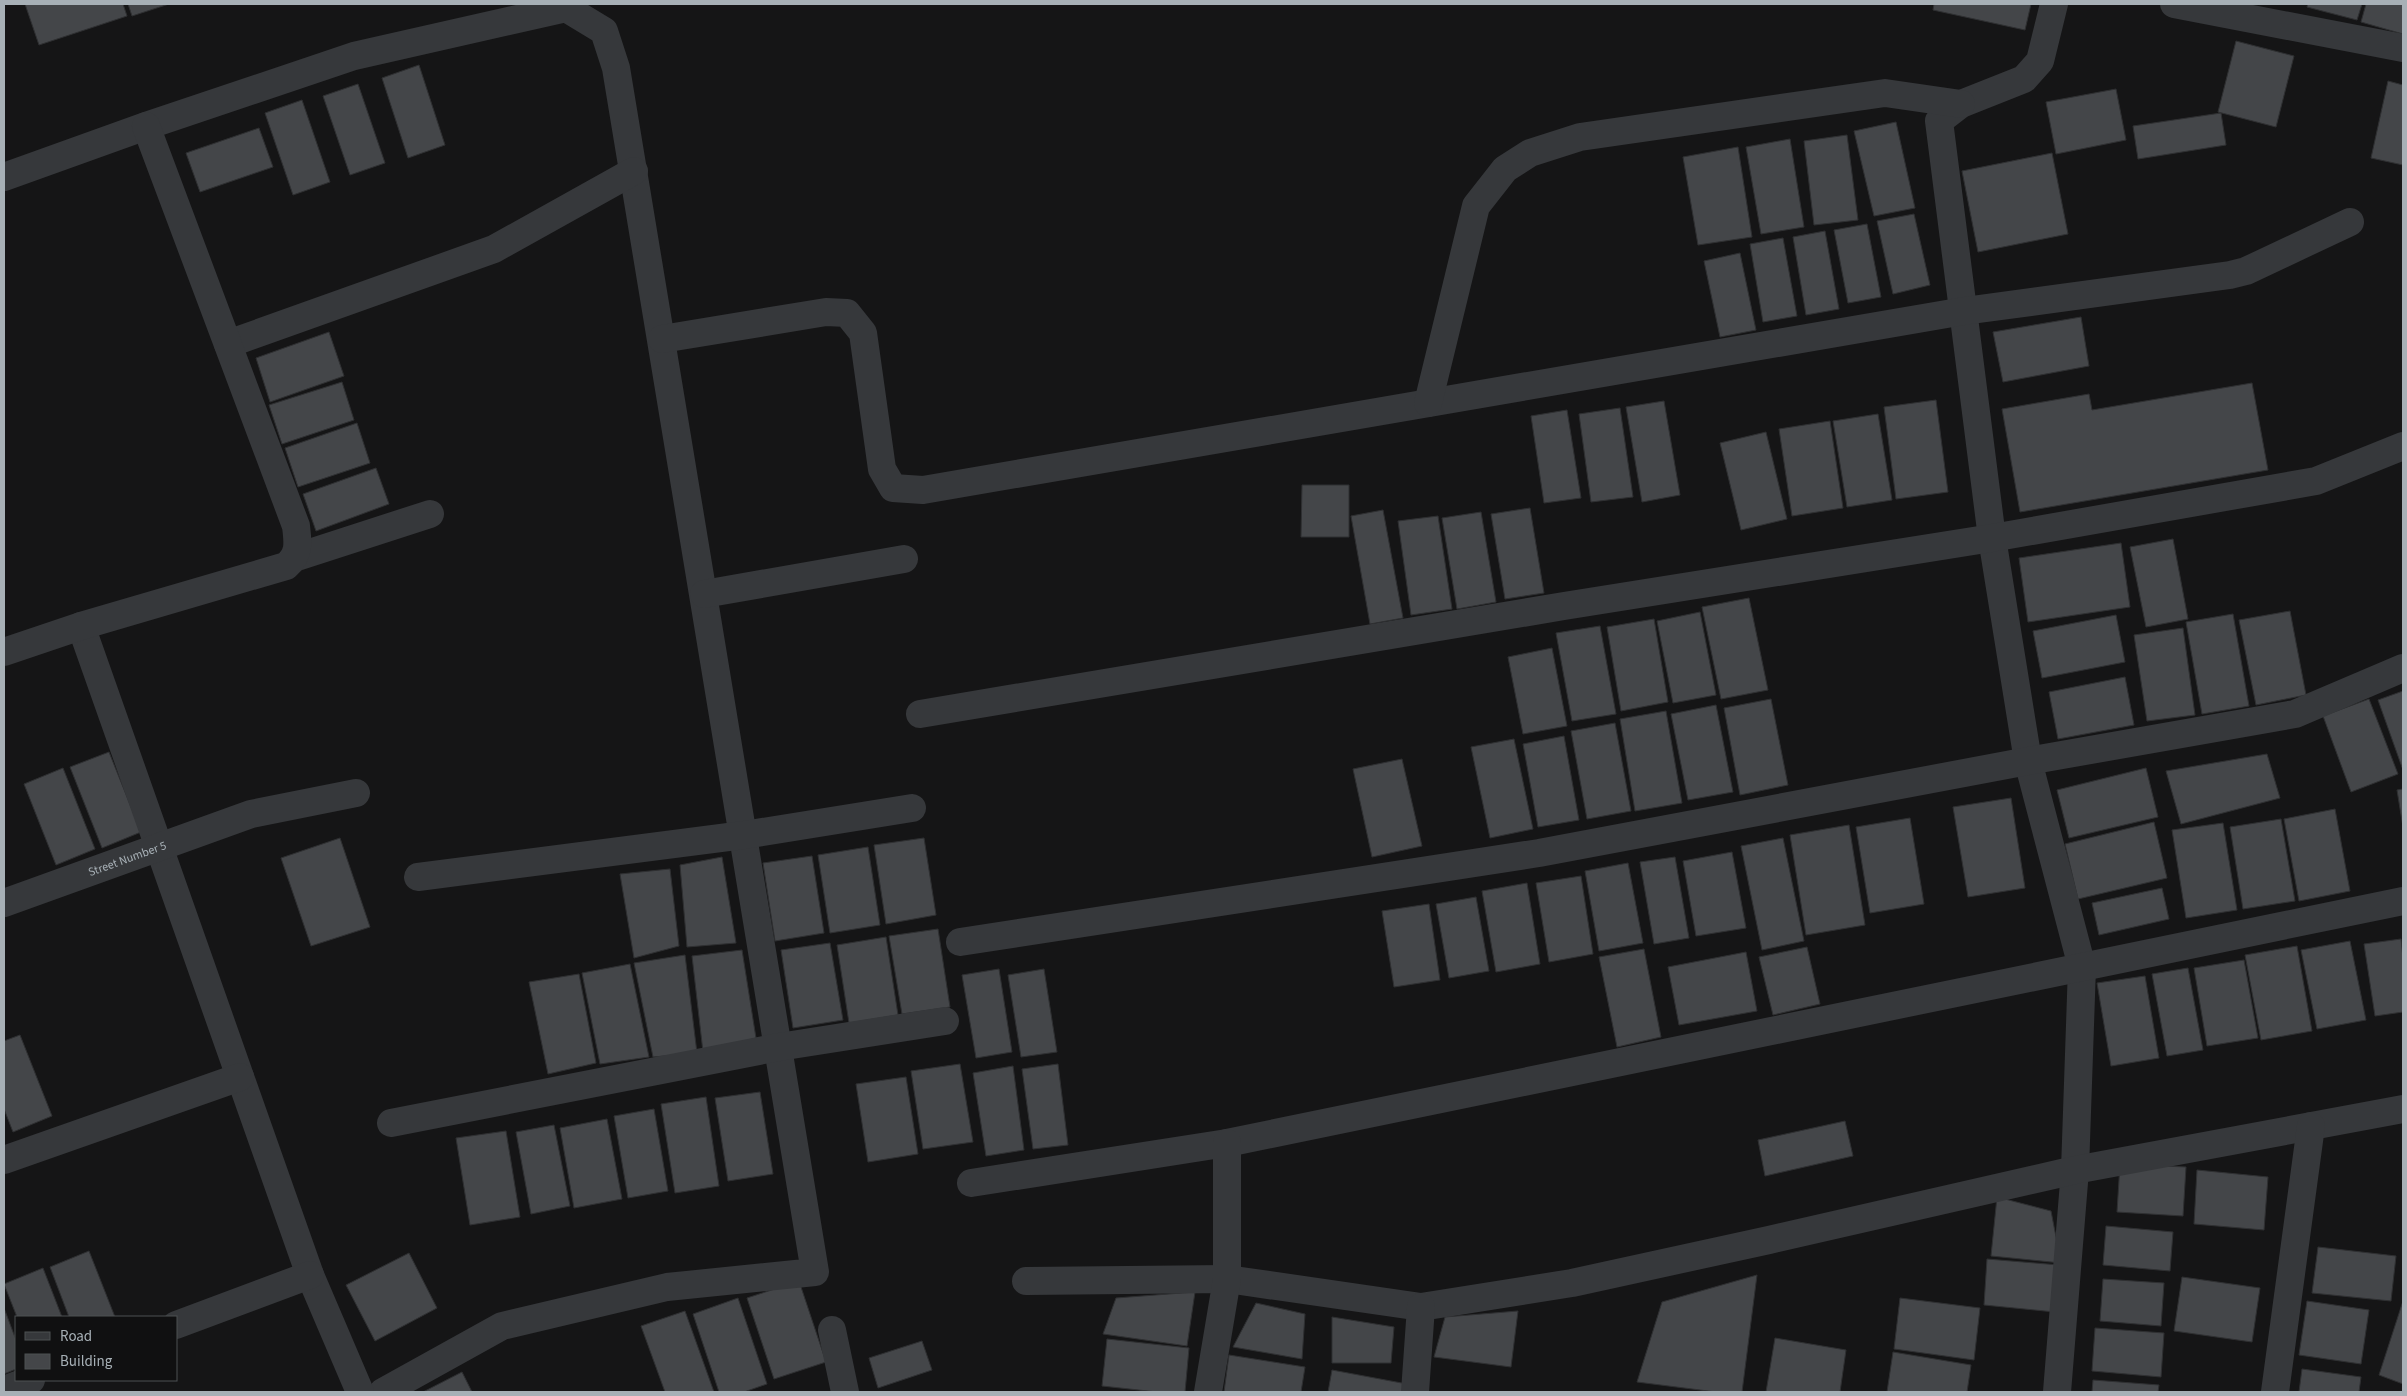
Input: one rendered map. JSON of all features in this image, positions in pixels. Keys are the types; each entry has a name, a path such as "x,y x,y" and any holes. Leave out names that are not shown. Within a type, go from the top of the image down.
{"street":[{"path":"2054,4 2040,61 2024,79 1961,104 1939,122 1992,538 2028,761 2082,967 2075,1170 2057,1392"},
{"path":"2174,4 2403,48"},
{"path":"4,177 146,126 354,56 566,8 604,31 616,68 815,1272 667,1287 502,1326 383,1392"},
{"path":"1428,402 1476,206 1505,169 1530,153 1580,137 1885,93 1961,104"},
{"path":"4,652 81,626 286,566 294,558 299,546 296,526 146,126"},
{"path":"228,344 494,249 634,171"},
{"path":"662,339 826,312 848,312 863,333 882,468 893,488 923,490 1964,311 2230,275 2246,271 2350,222"},
{"path":"920,714 1554,608 1992,538 2316,481 2403,446"},
{"path":"294,558 430,514"},
{"path":"704,594 904,559"},
{"path":"81,626 310,1274 360,1392"},
{"path":"960,942 1539,853 2028,761 2295,714 2403,668"},
{"name":"Street Number 5","path":"4,903 251,814 356,793"},
{"path":"418,878 744,835 912,808"},
{"path":"971,1183 1226,1143 2403,900"},
{"path":"391,1123 779,1047 945,1021"},
{"path":"4,1160 240,1077"},
{"path":"1026,1281 1227,1279 1421,1307 1572,1283 2075,1170 2403,1109"},
{"path":"2275,1392 2311,1126"},
{"path":"1208,1392 1227,1279 1226,1143"},
{"path":"178,1324 310,1274"},
{"path":"1415,1392 1421,1307"},
{"path":"832,1330 845,1392"},
{"path":"4,1390 28,1381"}],"building":[{"path":"25,4 123,4 127,16 39,45"},
{"path":"128,4 169,4 132,16"},
{"path":"1934,4 2031,4 2025,30 1933,10"},
{"path":"2308,4 2362,4 2357,20 2307,7"},
{"path":"2366,4 2403,4 2403,34 2361,22"},
{"path":"2236,41 2294,56 2276,127 2218,112"},
{"path":"419,65 445,145 408,158 382,78"},
{"path":"2388,81 2403,85 2403,165 2371,158"},
{"path":"358,84 385,163 350,175 323,96"},
{"path":"2116,89 2126,140 2056,154 2046,102"},
{"path":"302,100 330,182 293,195 265,113"},
{"path":"2221,113 2226,145 2138,159 2133,126"},
{"path":"1896,122 1915,208 1874,216 1854,131"},
{"path":"259,128 273,167 200,192 186,153"},
{"path":"1847,135 1858,220 1814,225 1804,141"},
{"path":"1790,139 1804,227 1761,234 1746,147"},
{"path":"1738,147 1752,237 1698,245 1683,157"},
{"path":"2052,153 2068,234 1978,252 1962,171"},
{"path":"1914,214 1930,285 1893,294 1877,221"},
{"path":"1867,224 1881,297 1848,303 1834,230"},
{"path":"1825,231 1839,309 1806,315 1793,237"},
{"path":"1783,238 1797,316 1763,322 1750,244"},
{"path":"1740,253 1756,330 1720,337 1704,261"},
{"path":"2081,317 2089,366 2003,382 1993,332"},
{"path":"329,332 344,376 270,402 256,358"},
{"path":"342,382 354,420 282,444 269,405"},
{"path":"2252,383 2268,470 2020,512 2002,409 2089,394 2092,410"},
{"path":"1936,400 1948,492 1896,499 1884,407"},
{"path":"1664,401 1680,495 1642,502 1626,407"},
{"path":"1620,408 1633,497 1591,502 1579,414"},
{"path":"1567,410 1581,498 1544,503 1531,416"},
{"path":"1878,414 1892,500 1847,507 1833,421"},
{"path":"1830,421 1843,508 1792,516 1779,429"},
{"path":"357,423 370,463 298,487 285,448"},
{"path":"1766,432 1787,519 1741,530 1720,443"},
{"path":"376,468 389,504 316,531 303,494"},
{"path":"1302,485 1349,485 1349,537 1301,537"},
{"path":"1530,508 1544,593 1505,599 1491,514"},
{"path":"1383,510 1403,618 1370,624 1351,516"},
{"path":"1481,512 1496,602 1457,609 1442,518"},
{"path":"1438,516 1452,609 1411,615 1398,521"},
{"path":"2173,539 2188,619 2146,627 2130,547"},
{"path":"2121,543 2130,607 2028,622 2019,558"},
{"path":"1749,598 1768,690 1721,699 1702,607"},
{"path":"2290,611 2306,695 2256,705 2239,620"},
{"path":"1700,612 1716,695 1673,703 1657,621"},
{"path":"2233,614 2249,706 2202,714 2186,622"},
{"path":"2116,615 2125,662 2042,678 2033,631"},
{"path":"1654,619 1668,702 1621,711 1607,627"},
{"path":"1600,626 1616,714 1572,721 1556,633"},
{"path":"2183,628 2195,715 2147,721 2134,635"},
{"path":"1552,648 1567,726 1523,734 1508,657"},
{"path":"2125,677 2134,725 2058,739 2049,692"},
{"path":"2403,691 2403,770 2378,700"},
{"path":"1771,699 1788,785 1740,795 1724,708"},
{"path":"2369,699 2398,774 2351,792 2323,716"},
{"path":"1716,705 1733,792 1688,800 1671,714"},
{"path":"1666,711 1682,803 1635,811 1620,719"},
{"path":"1615,723 1631,811 1587,819 1571,731"},
{"path":"1564,736 1579,820 1538,827 1523,744"},
{"path":"1514,739 1533,829 1490,838 1471,747"},
{"path":"109,752 141,832 102,848 70,767"},
{"path":"2267,754 2280,798 2181,824 2166,771"},
{"path":"1402,759 1422,846 1372,857 1353,769"},
{"path":"63,768 95,849 56,865 24,784"},
{"path":"2146,768 2158,817 2069,838 2057,790"},
{"path":"2403,789 2403,827 2397,790"},
{"path":"2011,798 2025,888 1968,897 1953,807"},
{"path":"2335,809 2350,891 2299,901 2284,819"},
{"path":"1910,818 1924,904 1870,913 1856,827"},
{"path":"2281,819 2295,901 2243,909 2230,827"},
{"path":"2154,822 2167,878 2078,899 2065,844"},
{"path":"2223,823 2237,910 2186,918 2172,830"},
{"path":"1849,825 1865,925 1806,935 1790,835"},
{"path":"340,838 370,927 311,946 281,858"},
{"path":"924,838 936,915 886,924 874,845"},
{"path":"1783,838 1804,941 1762,950 1741,846"},
{"path":"868,847 880,925 830,933 818,855"},
{"path":"1732,852 1746,928 1696,936 1683,861"},
{"path":"812,856 824,933 775,941 763,863"},
{"path":"722,857 736,943 687,947 680,865"},
{"path":"1675,857 1689,938 1654,944 1640,862"},
{"path":"1628,863 1643,943 1599,951 1585,871"},
{"path":"670,869 679,946 634,958 620,874"},
{"path":"1581,876 1593,954 1549,962 1536,883"},
{"path":"1527,883 1540,964 1496,972 1482,891"},
{"path":"2162,888 2169,919 2099,935 2092,903"},
{"path":"1476,897 1489,971 1449,978 1436,904"},
{"path":"1429,904 1440,980 1394,987 1382,911"},
{"path":"938,929 950,1007 902,1014 889,936"},
{"path":"886,937 898,1015 849,1023 837,945"},
{"path":"2401,939 2403,1012 2375,1016 2364,944"},
{"path":"2350,941 2366,1020 2317,1029 2301,950"},
{"path":"830,943 843,1020 793,1028 781,950"},
{"path":"2297,946 2312,1031 2261,1040 2245,955"},
{"path":"1807,947 1820,1004 1773,1015 1759,957"},
{"path":"1644,949 1661,1037 1617,1047 1599,957"},
{"path":"742,950 756,1038 703,1052 692,956"},
{"path":"1746,952 1757,1011 1679,1025 1668,967"},
{"path":"685,955 697,1053 653,1057 634,963"},
{"path":"2244,960 2258,1038 2207,1046 2194,968"},
{"path":"630,964 649,1057 600,1064 582,973"},
{"path":"2188,968 2203,1050 2167,1056 2152,974"},
{"path":"999,969 1012,1052 976,1058 962,975"},
{"path":"1044,969 1057,1052 1021,1057 1008,975"},
{"path":"579,974 596,1063 548,1074 529,982"},
{"path":"2145,976 2159,1058 2111,1066 2097,983"},
{"path":"20,1035 52,1116 13,1132 4,1109 4,1041"},
{"path":"960,1064 973,1142 923,1149 911,1071"},
{"path":"1058,1064 1068,1145 1033,1149 1022,1069"},
{"path":"1013,1066 1024,1150 986,1156 973,1073"},
{"path":"906,1077 918,1154 868,1162 856,1084"},
{"path":"760,1092 773,1174 728,1181 715,1098"},
{"path":"706,1097 719,1186 675,1193 661,1104"},
{"path":"654,1109 668,1191 628,1198 614,1116"},
{"path":"607,1119 622,1199 574,1208 560,1128"},
{"path":"1845,1121 1853,1156 1765,1176 1758,1140"},
{"path":"554,1125 570,1206 531,1214 516,1132"},
{"path":"506,1131 520,1217 470,1225 456,1138"},
{"path":"2120,1164 2186,1167 2183,1216 2117,1212"},
{"path":"2197,1170 2268,1177 2264,1230 2194,1224"},
{"path":"1997,1197 2051,1211 2061,1263 1991,1256"},
{"path":"2106,1226 2173,1232 2170,1271 2103,1265"},
{"path":"2318,1247 2396,1256 2391,1301 2312,1293"},
{"path":"89,1251 115,1316 69,1316 50,1267"},
{"path":"409,1253 437,1308 375,1341 346,1285"},
{"path":"1987,1259 2059,1265 2055,1312 1984,1305"},
{"path":"43,1268 62,1316 17,1316 4,1284"},
{"path":"1757,1275 1742,1392 1716,1392 1637,1382 1662,1302"},
{"path":"2182,1277 2260,1288 2252,1342 2174,1331"},
{"path":"2103,1279 2164,1283 2161,1326 2100,1321"},
{"path":"799,1281 826,1362 774,1379 747,1298"},
{"path":"1195,1292 1187,1346 1103,1334 1116,1298"},
{"path":"738,1298 767,1384 744,1392 719,1392 693,1314"},
{"path":"1900,1298 1980,1308 1974,1360 1894,1349"},
{"path":"2307,1301 2369,1310 2361,1364 2299,1355"},
{"path":"2403,1301 2403,1384 2379,1375"},
{"path":"1256,1303 1305,1314 1302,1359 1233,1347"},
{"path":"4,1308 15,1337 15,1369 4,1374"},
{"path":"685,1311 714,1392 665,1392 641,1326"},
{"path":"1518,1311 1511,1367 1434,1357 1445,1317"},
{"path":"1332,1317 1394,1327 1391,1363 1332,1363"},
{"path":"2095,1328 2164,1333 2161,1377 2092,1371"},
{"path":"1775,1338 1846,1350 1840,1392 1766,1392"},
{"path":"1107,1339 1189,1348 1185,1392 1157,1392 1102,1386"},
{"path":"922,1341 932,1370 878,1388 869,1358"},
{"path":"1893,1352 1971,1365 1967,1392 1887,1392"},
{"path":"1229,1355 1305,1367 1301,1392 1224,1392"},
{"path":"2302,1369 2361,1377 2359,1392 2299,1392"},
{"path":"1332,1370 1407,1384 1405,1392 1328,1392"},
{"path":"462,1372 472,1392 423,1392"},
{"path":"2093,1380 2159,1385 2158,1392 2092,1392"}]}
